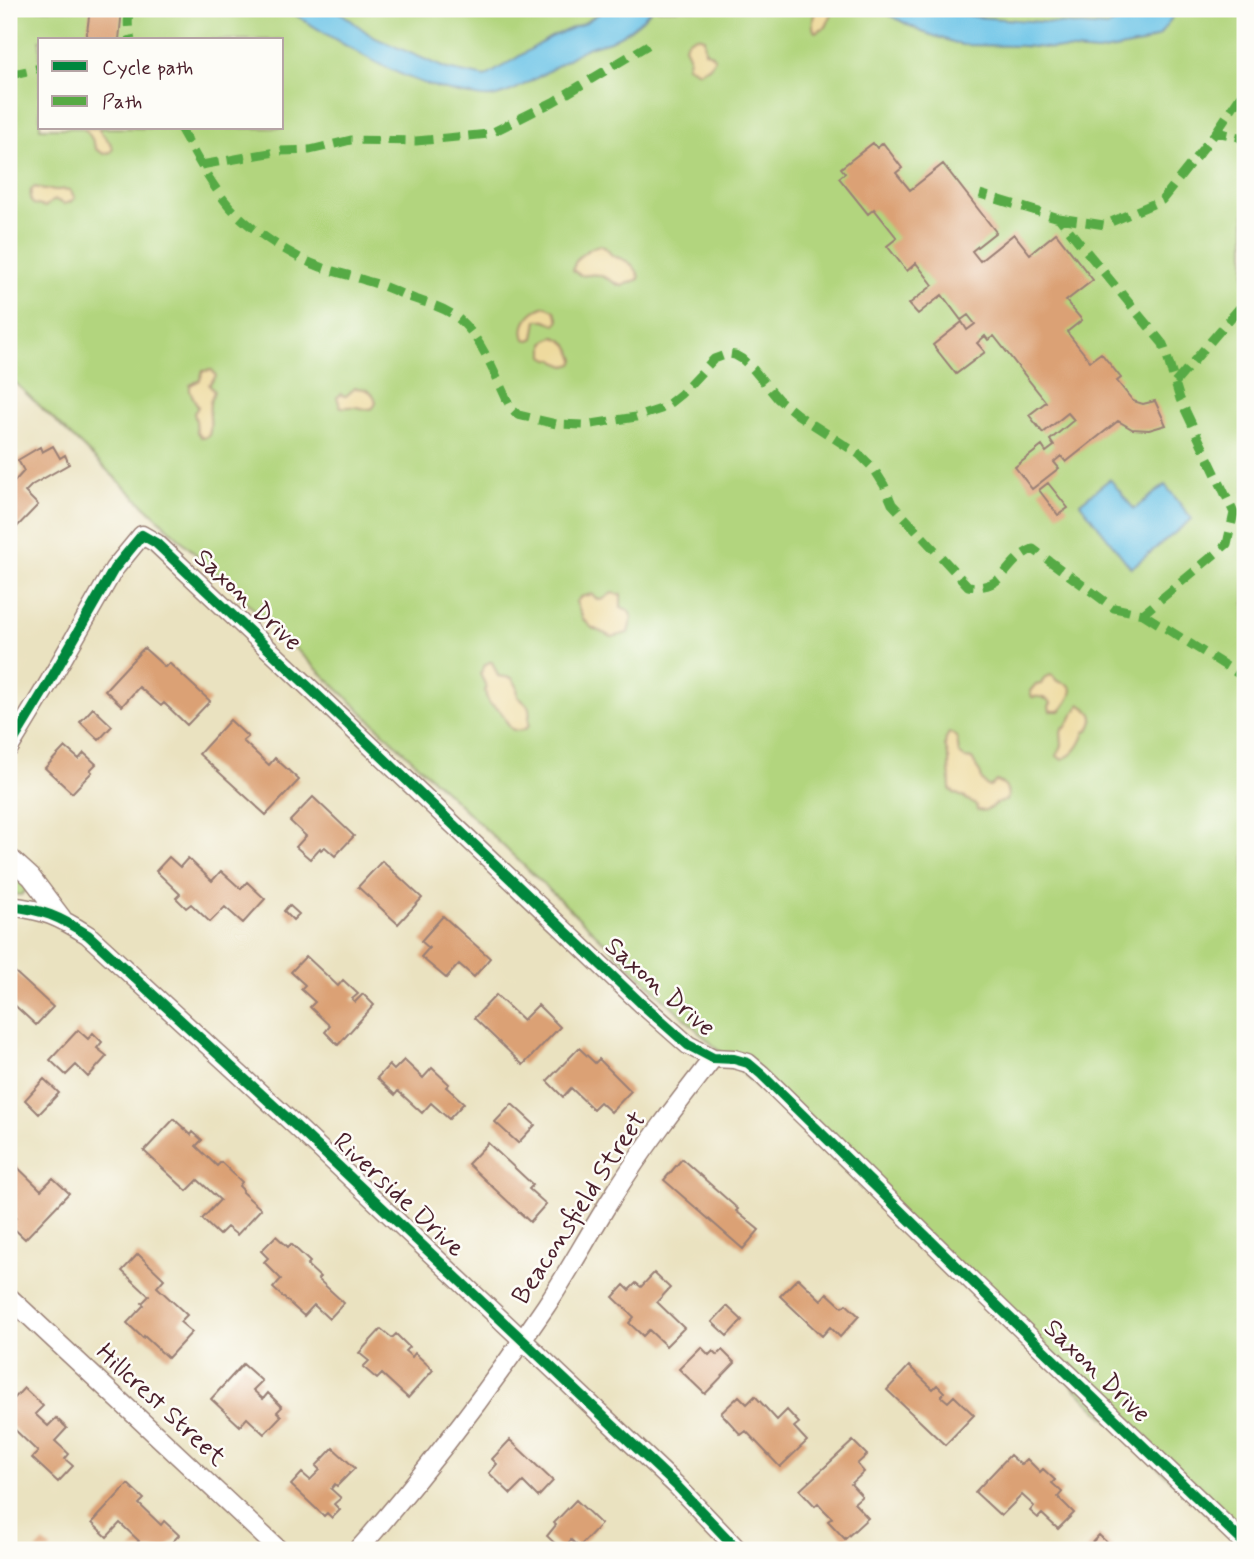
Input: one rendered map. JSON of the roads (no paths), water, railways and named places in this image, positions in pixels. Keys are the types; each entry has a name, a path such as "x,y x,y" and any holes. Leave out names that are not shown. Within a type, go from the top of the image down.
{"street":[{"name":"Saxon Drive","path":"9,748 114,569 142,536 156,543 688,1045 713,1058 748,1063 761,1074 1245,1544"},
{"path":"9,857 31,877 62,918"},
{"name":"Riverside Drive","path":"9,906 35,909 62,918 88,935 297,1127 676,1485 738,1550"},
{"name":"Beaconsfield Street","path":"358,1550 444,1448 522,1340 643,1149 713,1058"},
{"name":"Hillcrest Street","path":"9,1297 279,1550"}],"water":[{"path":"287,9 336,9 373,37 447,69 485,77 551,37 584,23 606,9 652,9 643,19 616,38 585,49 511,91 486,97 446,90 399,74"},
{"path":"878,9 941,9 977,17 1107,27 1138,9 1178,9 1159,36 1141,44 1098,52 962,45 922,32"},
{"path":"1110,479 1134,509 1165,485 1192,519 1131,568 1080,503"}]}
